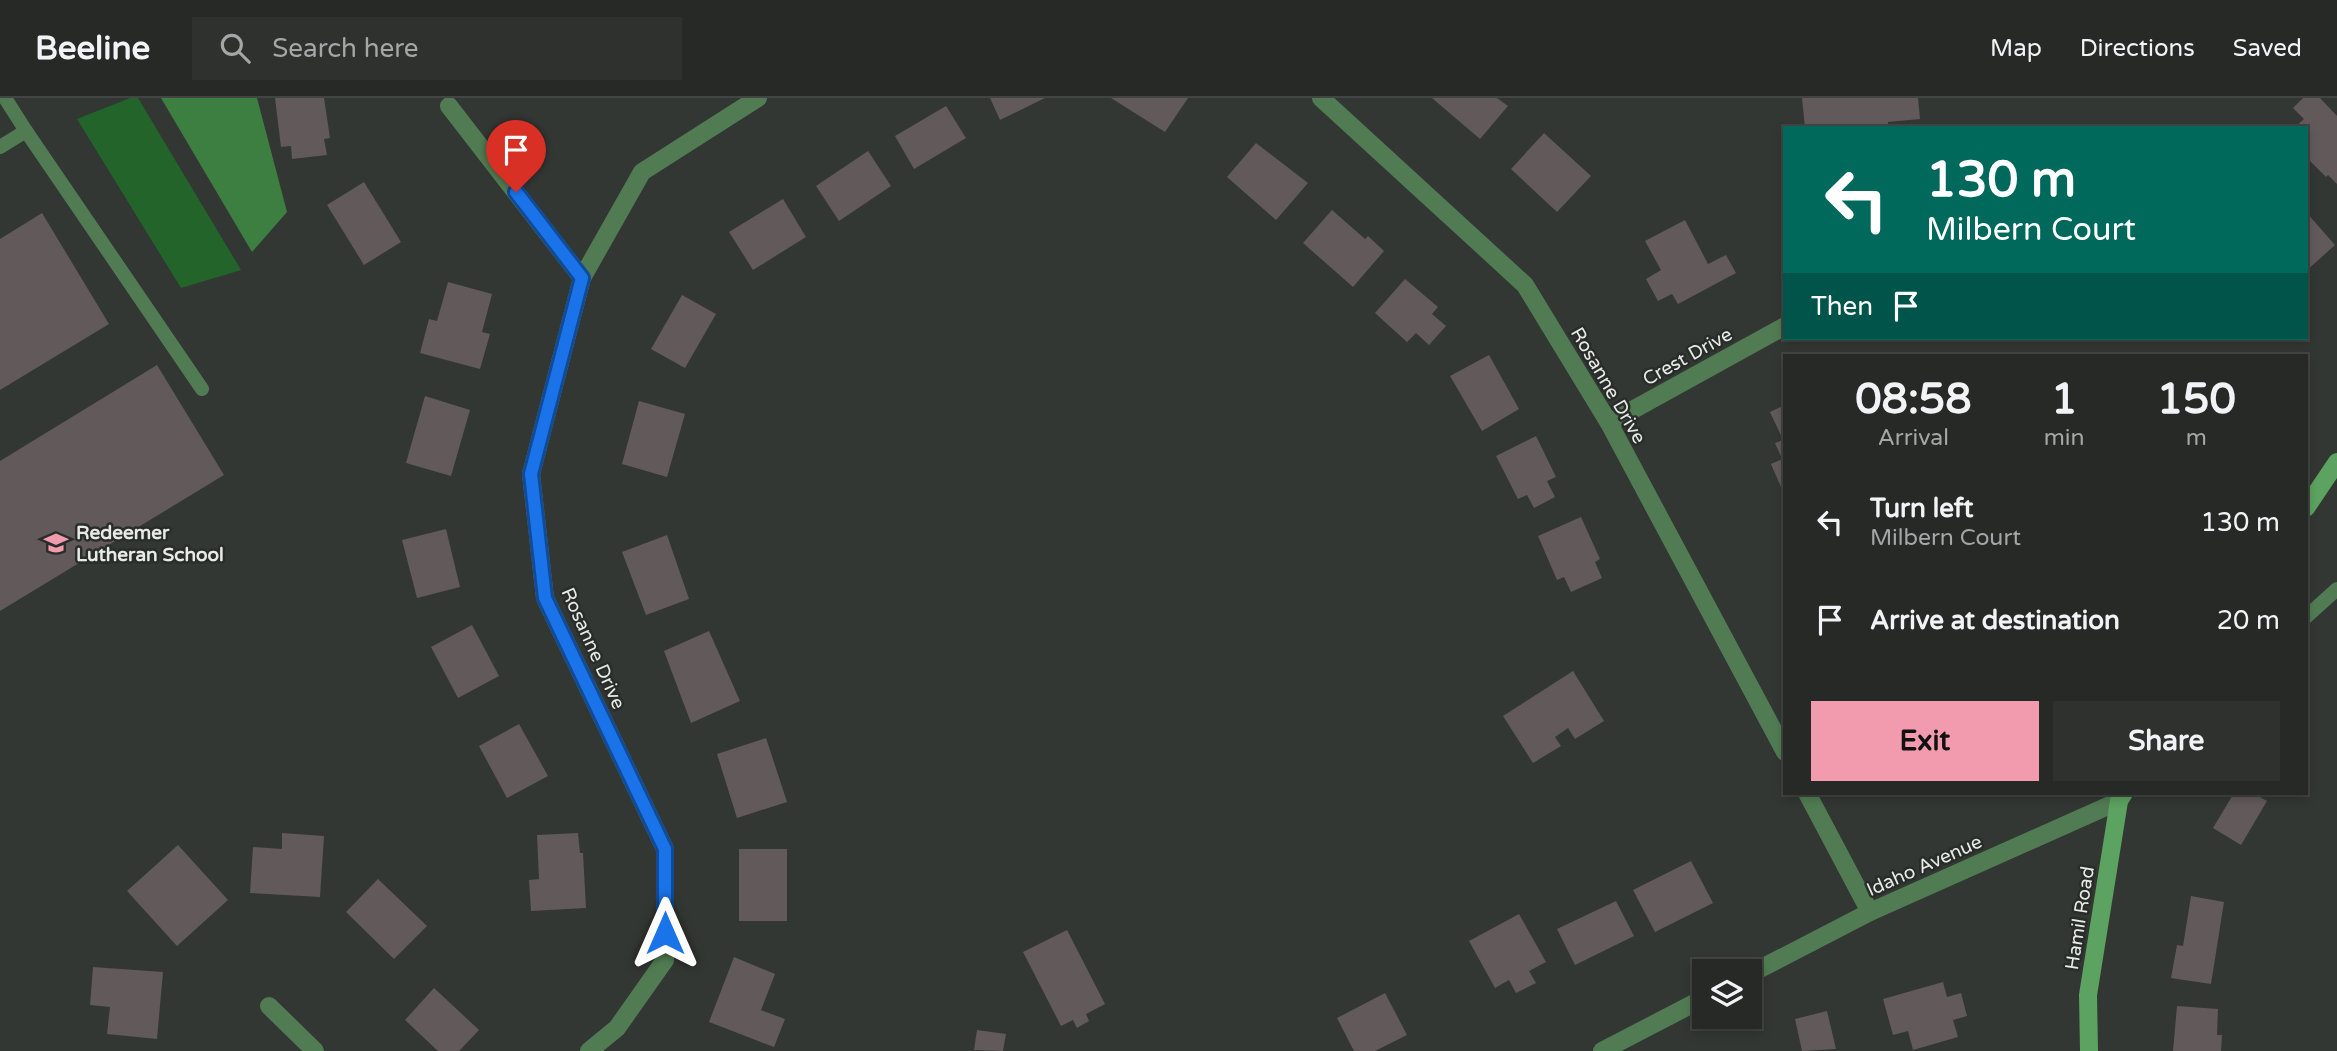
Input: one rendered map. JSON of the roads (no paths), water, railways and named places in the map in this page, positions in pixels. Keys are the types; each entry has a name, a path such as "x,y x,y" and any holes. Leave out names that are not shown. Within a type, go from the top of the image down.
{"street":[{"name":"Rosanne Drive","path":"589,1051 617,1028 665,960 665,849 545,598 531,474 582,278 642,172 758,98"},
{"name":"Rosanne Drive","path":"1321,98 1525,285 1609,423 1783,748"},
{"path":"449,106 582,278"},
{"name":"Crest Drive","path":"1609,423 1783,327"},
{"path":"2308,505 2337,462"},
{"path":"1808,795 1870,912"},
{"name":"Idaho Avenue","path":"1762,968 1870,912 2121,797"},
{"name":"Hamil Road","path":"2089,1051 2088,995 2121,797"},
{"path":"1602,1051 1692,1004"},
{"path":"270,1006 316,1051"}],"lane":[{"path":"5,98 202,389"},
{"path":"0,147 26,131"},
{"path":"2308,615 2337,589"}],"place":[{"name":"Redeemer Lutheran School","path":"56,543"}]}
